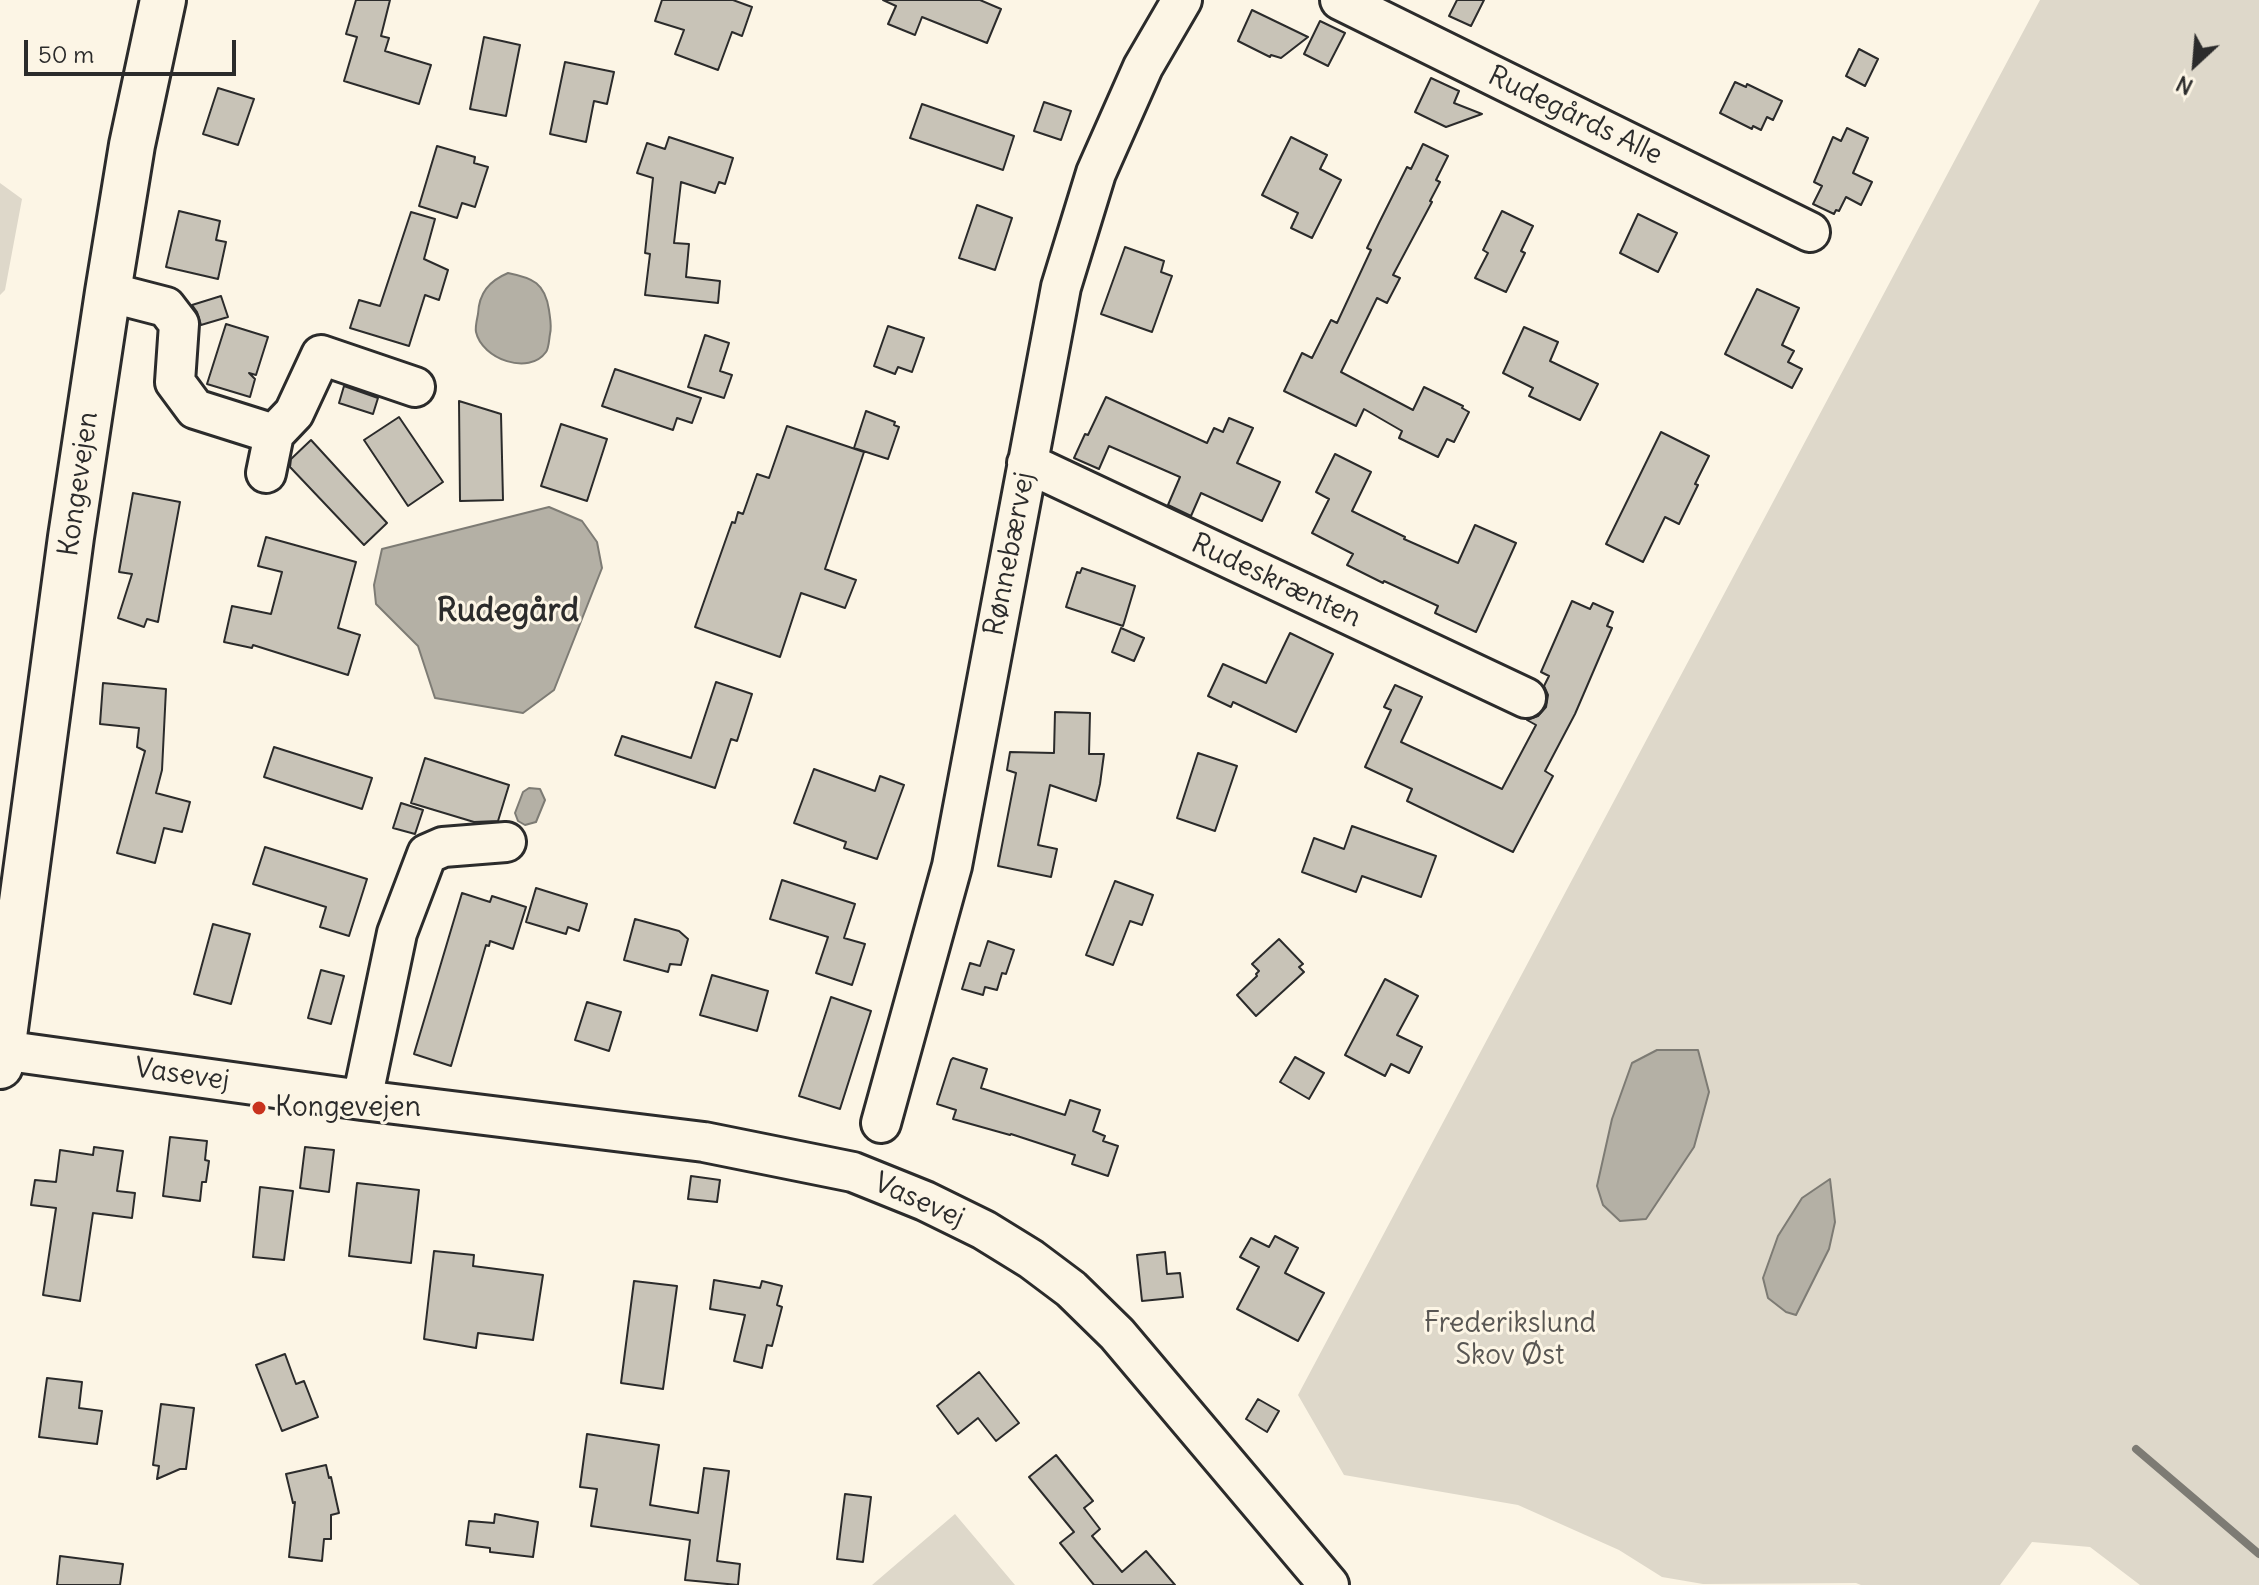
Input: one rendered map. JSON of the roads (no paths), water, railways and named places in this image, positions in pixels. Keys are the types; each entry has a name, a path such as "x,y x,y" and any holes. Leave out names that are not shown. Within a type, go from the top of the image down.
{"main road":[{"name":"Kongevejen","path":"1,1058 71,537 108,292 132,145 163,0"}],"street":[{"name":"Rønnebærvej","path":"881,1123 952,866 1061,287 1096,173 1143,67 1182,0"},
{"name":"Rudegårds Alle","path":"1340,0 1810,232"},
{"path":"108,292 166,307 179,324 175,382 195,409 274,434"},
{"path":"266,473 274,434 294,413 321,355 415,387"},
{"name":"Rudeskrænten","path":"1027,463 1526,698"},
{"path":"362,1100 397,933 427,854 443,847 506,842"},
{"name":"Vasevej","path":"1,1058 704,1142 853,1172 925,1201 984,1230 1071,1289 1117,1334 1329,1585"}],"waterway":[{"path":"2136,1449 2259,1554"}],"place":[{"name":"Kongevejen","path":"259,1108"}],"district":[{"name":"Rudegård","path":"508,612"}],"park label":[{"name":"Frederikslund Skov Øst","path":"1510,1340"}]}
